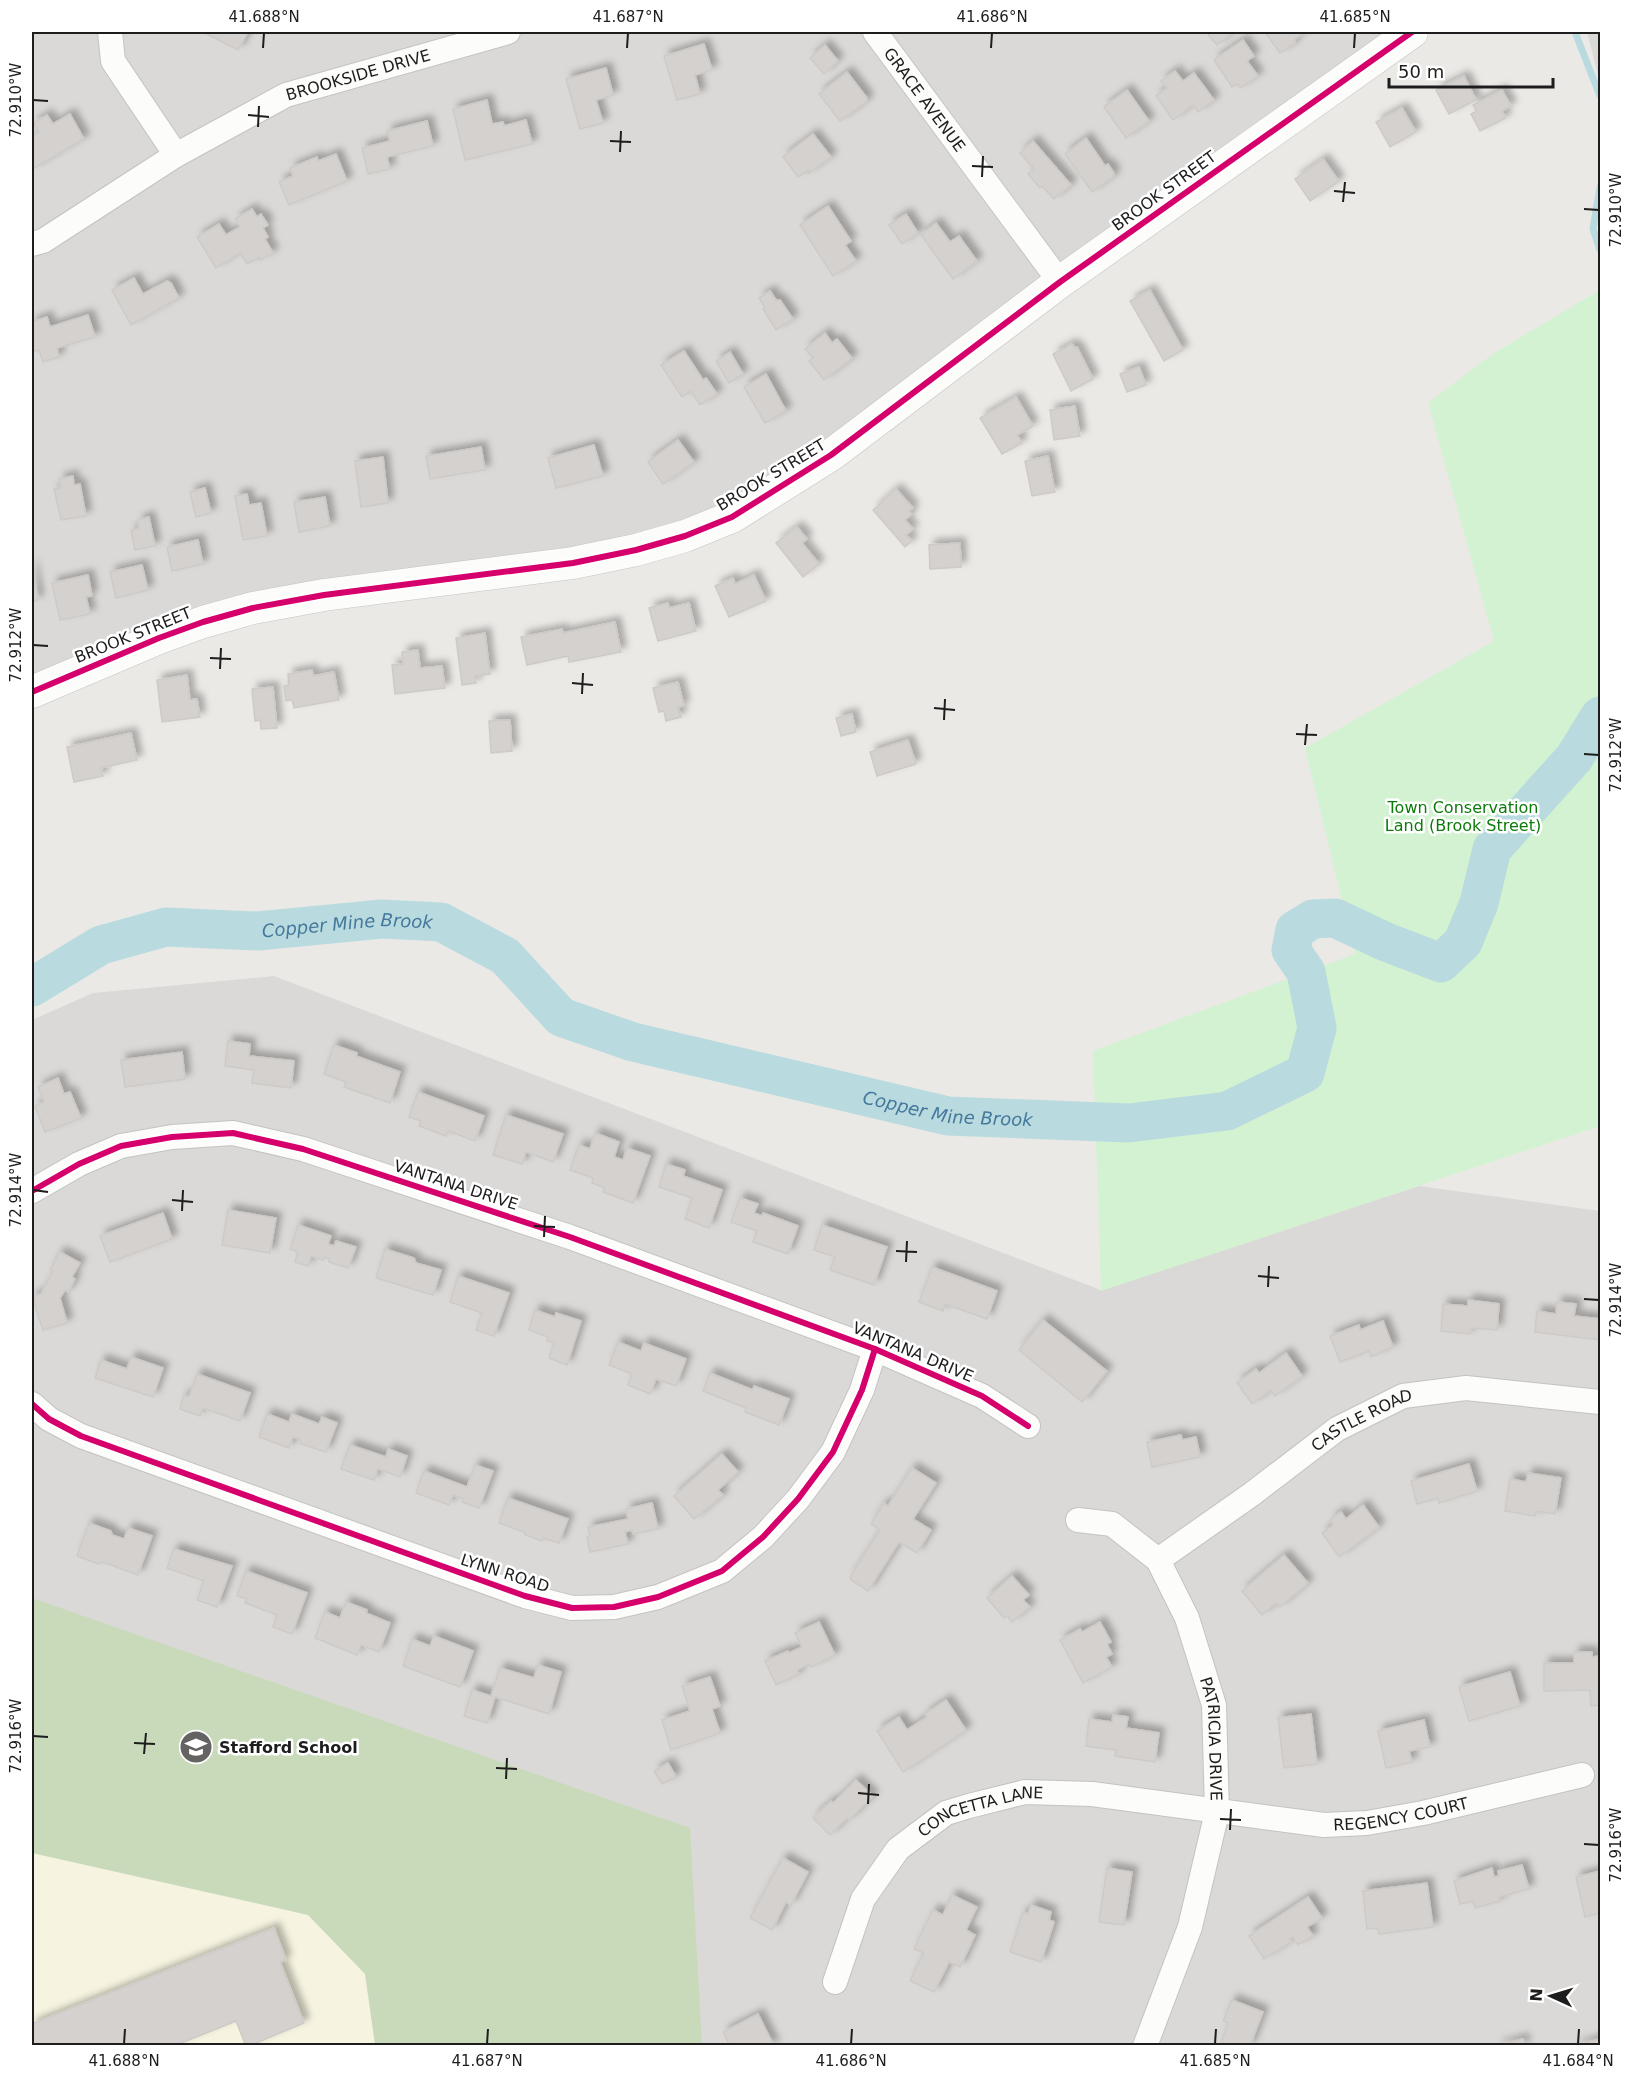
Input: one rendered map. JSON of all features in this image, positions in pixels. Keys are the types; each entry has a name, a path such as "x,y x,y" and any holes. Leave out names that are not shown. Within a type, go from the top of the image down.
{"street":[{"path":"110,32 113,61 176,155"},
{"name":"BROOKSIDE DRIVE","path":"32,244 43,241 176,155 286,95 508,32"},
{"name":"GRACE AVENUE","path":"875,32 1060,282"},
{"name":"BROOK STREET","path":"32,692 159,638 203,622 253,608 324,596 573,563 636,550 685,536 732,517 831,455 1060,282 1412,32"},
{"name":"VANTANA DRIVE","path":"32,1191 79,1164 121,1146 172,1137 233,1132 303,1149 570,1237 875,1349 982,1396 1028,1426"},
{"name":"LYNN ROAD","path":"32,1404 49,1419 81,1436 525,1596 572,1608 614,1607 658,1597 722,1571 763,1537 798,1498 834,1452 862,1390 875,1349"},
{"name":"CASTLE ROAD","path":"1158,1560 1252,1494 1337,1429 1403,1396 1466,1388 1600,1402"},
{"name":"PATRICIA DRIVE","path":"1078,1520 1112,1524 1158,1560 1187,1618 1214,1705 1217,1812 1190,1928 1145,2046"},
{"name":"REGENCY COURT","path":"1217,1812 1324,1825 1367,1823 1423,1814 1582,1775"},
{"name":"CONCETTA LANE","path":"835,1982 863,1899 898,1849 946,1812 1025,1792 1092,1794 1217,1812"}],"shaded area":[{"path":"32,32 1416,32 778,476 690,522 581,550 208,610 32,680"},
{"path":"1587,32 1600,32 1600,83"},
{"path":"274,976 1101,1290 1419,1186 1600,1211 1600,2045 700,2045 32,1631 32,1020 93,993"},
{"name":"Stafford School","path":"32,1631 700,2045 32,2046"}],"green space":[{"name":"Town Conservation Land (Brook Street)","path":"1600,290 1600,1126 1101,1291 1093,1051 1355,954 1305,748 1494,641 1428,403 1491,355"},
{"name":"Stafford School","path":"32,1598 690,1828 702,2045 375,2045 365,1974 308,1915 32,1853"}],"building":[{"path":"203,32 248,32 238,50"},
{"path":"1206,32 1233,32 1217,45"},
{"path":"1265,32 1306,32 1280,53"},
{"path":"1243,40 1254,56 1247,61 1258,76 1240,88 1238,84 1232,87 1214,60"},
{"path":"704,44 712,70 695,75 700,94 677,100 664,56"},
{"path":"825,45 838,61 824,74 810,58"},
{"path":"606,68 613,95 596,100 603,123 580,129 566,79"},
{"path":"1175,71 1183,81 1194,73 1214,100 1198,112 1193,105 1173,120 1156,96 1167,88 1161,81"},
{"path":"847,72 867,101 840,121 819,94"},
{"path":"1464,76 1476,100 1449,114 1436,90"},
{"path":"1127,90 1149,121 1126,138 1104,107"},
{"path":"1502,90 1511,106 1502,111 1506,118 1480,131 1471,114 1477,111 1473,105"},
{"path":"487,100 492,124 503,122 504,126 526,120 532,144 465,160 453,109"},
{"path":"1402,108 1416,132 1390,147 1376,122"},
{"path":"70,114 84,139 33,169 32,136 39,132 33,123 47,115 53,124"},
{"path":"427,121 433,146 387,157 390,169 368,174 362,148 390,141 387,131"},
{"path":"813,134 831,157 809,173 808,170 798,177 783,157"},
{"path":"1086,138 1105,166 1108,164 1114,173 1113,177 1092,192 1065,154"},
{"path":"1033,141 1071,185 1054,199 1028,174 1034,169 1020,153"},
{"path":"336,154 347,181 289,205 279,182 293,176 290,168 317,157 318,161"},
{"path":"1323,159 1339,181 1310,201 1295,179"},
{"path":"828,206 851,241 845,245 856,261 833,276 800,225"},
{"path":"252,209 257,217 261,214 268,225 263,228 268,237 265,239 273,253 247,264 240,253 216,268 197,237 219,224 226,235 240,227 235,219"},
{"path":"906,214 918,233 902,244 889,225"},
{"path":"936,223 950,242 959,236 977,261 953,279 921,235"},
{"path":"134,278 143,294 167,281 171,283 179,298 131,325 112,290"},
{"path":"1150,290 1183,350 1164,361 1130,301"},
{"path":"770,291 776,300 780,300 793,319 776,330 759,298"},
{"path":"88,315 95,337 57,348 59,357 43,362 39,350 32,352 32,322 47,317 50,327"},
{"path":"825,333 832,343 837,339 852,358 824,380 809,361 813,358 805,349"},
{"path":"1072,344 1075,348 1077,347 1093,379 1071,391 1053,354"},
{"path":"684,351 703,380 706,378 717,394 700,405 691,391 682,397 661,365"},
{"path":"730,352 743,374 729,383 716,361"},
{"path":"1139,367 1146,385 1127,392 1120,374"},
{"path":"766,374 786,411 765,423 744,387"},
{"path":"1016,397 1033,426 1017,435 1022,443 1002,454 980,418"},
{"path":"1075,406 1080,436 1054,440 1050,410"},
{"path":"678,440 694,462 663,484 648,462"},
{"path":"594,445 603,476 556,488 548,458"},
{"path":"481,447 485,470 430,479 426,456"},
{"path":"1048,456 1055,492 1032,496 1025,461"},
{"path":"383,457 388,503 361,507 355,461"},
{"path":"73,476 74,485 80,484 86,516 61,520 54,489 61,488 59,479"},
{"path":"205,488 211,513 196,517 190,492"},
{"path":"896,489 913,508 909,511 912,514 905,520 913,529 906,535 912,541 905,547 873,510"},
{"path":"247,494 249,505 261,503 267,536 243,540 235,496"},
{"path":"325,497 330,526 299,532 294,502"},
{"path":"149,517 155,546 135,550 131,530 139,528 138,520"},
{"path":"797,527 807,539 802,543 819,564 803,577 776,543"},
{"path":"198,540 203,564 172,571 167,547"},
{"path":"960,543 961,567 930,569 929,545"},
{"path":"32,565 38,600 32,602"},
{"path":"142,565 148,590 116,598 110,572"},
{"path":"88,575 92,596 86,597 90,614 60,620 52,583"},
{"path":"754,575 766,601 729,617 715,586 733,578 735,584"},
{"path":"668,603 669,608 689,603 696,631 658,641 649,608"},
{"path":"615,622 621,652 569,662 568,656 527,665 521,637 562,629 563,633"},
{"path":"485,633 490,674 475,676 476,683 462,685 456,638"},
{"path":"418,650 420,668 442,666 445,688 395,694 392,665 403,664 402,652"},
{"path":"312,670 313,676 334,672 339,700 294,708 292,700 286,701 284,686 289,685 288,674"},
{"path":"187,675 190,700 197,699 200,717 162,722 157,680"},
{"path":"678,682 684,706 678,707 681,717 666,721 664,711 659,712 653,688"},
{"path":"273,687 277,728 261,729 260,720 255,721 252,689"},
{"path":"852,714 856,732 841,736 836,718"},
{"path":"510,720 512,751 491,753 489,721"},
{"path":"131,733 137,760 101,768 103,776 74,782 67,747"},
{"path":"908,740 916,764 877,776 870,752"},
{"path":"228,1041 250,1044 249,1056 294,1061 291,1088 252,1083 254,1070 225,1066"},
{"path":"334,1045 357,1053 356,1056 400,1072 390,1103 344,1087 346,1082 324,1074"},
{"path":"182,1052 185,1079 125,1087 121,1060"},
{"path":"58,1078 64,1094 70,1092 81,1118 45,1132 35,1106 44,1102 38,1087"},
{"path":"418,1092 484,1116 475,1141 448,1131 446,1136 419,1126 421,1121 409,1117"},
{"path":"506,1115 563,1134 553,1162 526,1152 522,1164 493,1155"},
{"path":"595,1133 619,1142 614,1157 623,1160 627,1148 650,1156 633,1203 603,1192 605,1188 592,1183 593,1178 570,1170 579,1145 590,1149"},
{"path":"666,1164 685,1170 683,1176 722,1190 709,1228 685,1219 692,1198 659,1187"},
{"path":"740,1198 758,1204 754,1213 762,1216 763,1213 798,1226 788,1254 753,1242 757,1231 731,1222"},
{"path":"228,1210 276,1218 270,1253 222,1245"},
{"path":"163,1213 172,1239 110,1262 100,1236"},
{"path":"298,1225 331,1236 328,1244 334,1246 336,1241 356,1247 348,1268 329,1262 330,1259 324,1257 323,1260 311,1256 308,1266 295,1262 298,1252 290,1249"},
{"path":"822,1225 887,1247 874,1285 830,1270 835,1257 814,1250"},
{"path":"385,1249 414,1258 416,1263 441,1270 433,1295 376,1278"},
{"path":"60,1252 80,1263 72,1277 75,1279 68,1292 65,1290 60,1298 67,1323 43,1330 32,1297 41,1294"},
{"path":"932,1267 997,1291 987,1319 945,1304 943,1311 919,1302"},
{"path":"458,1276 509,1293 494,1336 476,1330 482,1313 450,1302"},
{"path":"1468,1300 1499,1304 1497,1330 1471,1328 1470,1334 1441,1331 1443,1304 1468,1306"},
{"path":"1557,1302 1576,1304 1574,1316 1600,1319 1600,1340 1535,1332 1537,1311 1556,1314"},
{"path":"535,1310 555,1317 556,1313 581,1321 567,1365 549,1358 554,1343 547,1341 548,1337 529,1330"},
{"path":"1043,1320 1107,1371 1082,1402 1019,1350"},
{"path":"1383,1321 1393,1347 1371,1357 1369,1351 1340,1362 1330,1336 1359,1325 1360,1330"},
{"path":"618,1342 641,1351 644,1343 686,1359 676,1386 656,1379 650,1394 628,1385 632,1374 609,1365"},
{"path":"1286,1353 1302,1376 1275,1396 1271,1390 1252,1404 1237,1383 1256,1369 1259,1373"},
{"path":"131,1357 163,1368 153,1397 95,1378 101,1360 127,1369"},
{"path":"710,1373 753,1390 754,1386 789,1399 779,1425 745,1412 746,1408 703,1391"},
{"path":"197,1374 250,1393 240,1421 203,1408 200,1416 180,1409 184,1395 189,1397"},
{"path":"267,1414 289,1422 292,1414 319,1424 322,1417 337,1423 326,1452 301,1444 300,1439 293,1437 289,1448 259,1437"},
{"path":"1181,1435 1182,1440 1196,1437 1200,1457 1152,1467 1147,1442"},
{"path":"350,1445 386,1457 388,1449 407,1456 400,1477 378,1469 374,1480 341,1469"},
{"path":"722,1454 738,1472 718,1490 723,1495 694,1519 674,1496"},
{"path":"1469,1464 1477,1491 1439,1503 1438,1498 1417,1504 1411,1481"},
{"path":"475,1465 493,1471 479,1508 462,1502 463,1499 453,1495 449,1505 416,1493 424,1471 467,1487"},
{"path":"912,1468 936,1483 913,1519 931,1530 917,1553 899,1542 868,1591 850,1577 880,1530 871,1524 884,1503 888,1506"},
{"path":"1528,1473 1561,1478 1555,1514 1536,1511 1535,1516 1505,1511 1510,1479 1526,1482"},
{"path":"508,1498 568,1519 559,1543 543,1538 542,1541 499,1523"},
{"path":"652,1503 658,1529 633,1534 632,1530 625,1532 628,1544 590,1552 588,1527 628,1519 626,1509"},
{"path":"1363,1505 1379,1527 1339,1557 1322,1533 1333,1525 1330,1520 1341,1512 1346,1519"},
{"path":"89,1523 111,1531 112,1535 124,1539 128,1528 152,1536 138,1575 103,1562 98,1564 77,1556"},
{"path":"174,1549 232,1566 217,1607 197,1600 204,1581 167,1568"},
{"path":"1284,1555 1308,1583 1280,1607 1276,1603 1262,1615 1242,1591"},
{"path":"246,1571 307,1593 292,1634 273,1627 277,1615 245,1603 247,1599 237,1596"},
{"path":"1012,1576 1029,1595 1023,1600 1030,1607 1012,1622 1007,1616 1004,1618 987,1598"},
{"path":"346,1602 367,1610 366,1613 390,1623 379,1652 361,1645 357,1655 315,1638 325,1612 340,1618"},
{"path":"819,1622 835,1655 812,1667 809,1664 797,1670 799,1674 776,1685 765,1661 802,1647 795,1633"},
{"path":"1100,1622 1111,1642 1107,1644 1112,1654 1106,1657 1112,1667 1083,1683 1060,1640 1080,1629 1082,1632"},
{"path":"434,1636 473,1651 460,1687 403,1666 412,1639 430,1646"},
{"path":"1574,1652 1592,1652 1592,1657 1600,1656 1600,1705 1591,1706 1590,1690 1544,1691 1544,1663 1574,1663"},
{"path":"538,1665 561,1672 549,1714 495,1697 487,1723 464,1716 472,1690 491,1696 500,1668 534,1678"},
{"path":"1510,1672 1520,1706 1469,1721 1459,1687"},
{"path":"710,1677 720,1706 712,1709 720,1733 671,1750 662,1720 690,1711 682,1686"},
{"path":"946,1700 966,1730 903,1772 877,1731 899,1717 907,1730 927,1717 925,1714"},
{"path":"1311,1714 1317,1764 1284,1768 1278,1718"},
{"path":"1113,1715 1128,1717 1126,1728 1159,1733 1155,1762 1115,1756 1116,1750 1086,1746 1089,1719 1112,1722"},
{"path":"1424,1720 1430,1747 1409,1751 1412,1762 1386,1768 1378,1731"},
{"path":"668,1763 675,1775 674,1778 662,1784 654,1771"},
{"path":"856,1780 873,1796 830,1835 813,1818 831,1801 833,1803"},
{"path":"783,1858 808,1872 791,1905 786,1902 772,1930 750,1918"},
{"path":"1522,1865 1529,1889 1499,1897 1500,1901 1475,1908 1473,1901 1460,1904 1454,1881 1492,1868 1494,1877 1499,1876 1498,1871"},
{"path":"1107,1868 1132,1872 1124,1925 1099,1922"},
{"path":"1600,1871 1600,1913 1585,1917 1576,1877"},
{"path":"1427,1883 1433,1927 1379,1934 1378,1928 1367,1929 1363,1891"},
{"path":"952,1895 977,1907 966,1930 975,1935 960,1967 949,1962 934,1992 910,1981 924,1953 914,1949 933,1910 943,1915"},
{"path":"1308,1897 1322,1918 1307,1927 1313,1936 1298,1945 1293,1937 1290,1939 1292,1941 1264,1959 1249,1936"},
{"path":"1031,1905 1051,1912 1049,1920 1054,1922 1041,1962 1010,1952 1023,1912 1028,1914"},
{"path":"274,1928 286,1960 280,1962 304,2023 249,2046 246,2046 236,2021 174,2046 32,2046 32,2024"},
{"path":"1232,2000 1263,2012 1250,2046 1220,2046 1228,2023 1223,2021"},
{"path":"758,2014 774,2046 730,2046 723,2032"},
{"path":"1523,2039 1525,2046 1496,2046"},
{"path":"1600,2039 1600,2046 1574,2046"}],"waterway":[{"path":"1575,32 1600,96"},
{"path":"1600,187 1593,229 1600,250"},
{"name":"Copper Mine Brook","path":"32,987 101,945 166,927 258,931 382,919 441,922 505,956 561,1017 633,1042 948,1116 1129,1123 1227,1111 1305,1073 1317,1028 1306,972 1291,950 1295,930 1313,919 1335,918 1386,942 1441,963 1463,942 1479,903 1492,849 1574,758 1600,716"}],"cycle path":[{"path":"32,692 159,638 203,622 253,608 324,595 573,563 636,550 685,536 732,517 831,455 1060,282 1412,32"},
{"path":"32,1191 79,1164 121,1146 172,1137 233,1133 303,1149 570,1237 875,1349 982,1396 1028,1426"},
{"path":"32,1404 49,1419 81,1436 525,1596 572,1608 614,1607 658,1597 722,1571 763,1537 798,1499 833,1452 862,1390 875,1349"}],"place":[{"name":"Stafford School","path":"196,1747"}]}
